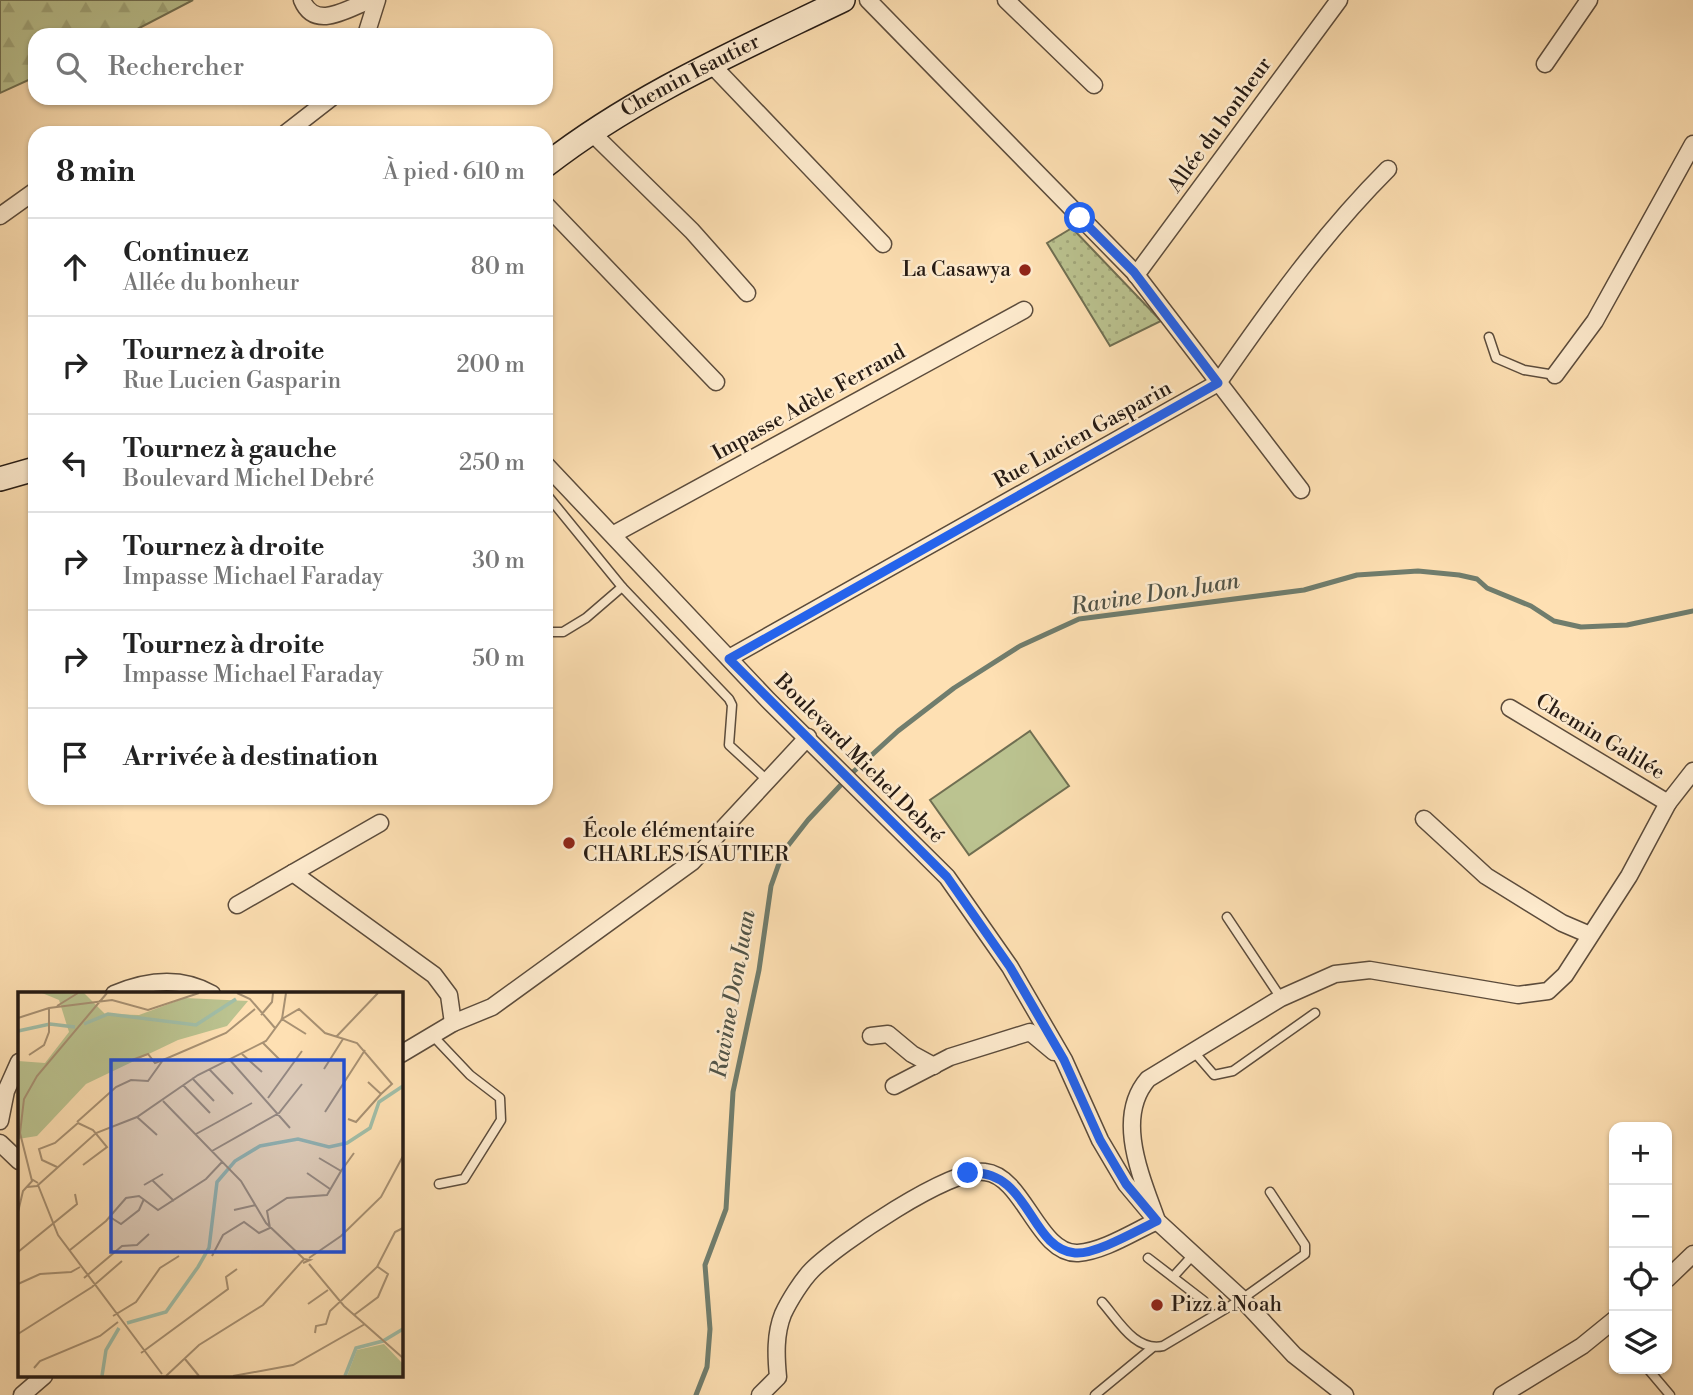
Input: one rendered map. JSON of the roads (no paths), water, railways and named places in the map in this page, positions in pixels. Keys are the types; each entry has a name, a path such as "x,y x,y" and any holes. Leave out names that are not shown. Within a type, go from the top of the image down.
{"main road":[{"name":"Chemin Isautier","path":"553,160 590,131 628,107 843,0"},
{"path":"0,479 28,471"}],"street":[{"path":"302,0 306,9 317,17 328,17 370,0"},
{"path":"368,28 377,0"},
{"path":"867,0 1136,275 1301,490"},
{"path":"1006,0 1094,85"},
{"name":"Allée du bonheur","path":"1136,275 1339,0"},
{"path":"1545,64 1590,0"},
{"path":"711,64 883,244"},
{"path":"295,126 322,105"},
{"path":"590,131 692,231 747,293"},
{"path":"1555,375 1594,321 1693,144"},
{"name":"Rue Lucien Gasparin","path":"729,659 1218,383 1265,316 1325,239 1388,169"},
{"path":"0,216 28,196"},
{"path":"553,212 716,382"},
{"name":"Impasse Adèle Ferrand","path":"614,534 1024,310"},
{"name":"Boulevard Michel Debré","path":"553,472 729,659 947,877 1010,967 1064,1060 1100,1140 1126,1184 1157,1221 1242,1299 1294,1355 1345,1395"},
{"name":"Chemin Galilée","path":"1510,708 1668,803"},
{"path":"402,1053 453,1023 492,1007 692,862 807,737"},
{"name":"Chemin Galilée","path":"1281,998 1335,974 1370,970 1518,995 1548,991 1565,975 1629,876 1668,803 1693,771"},
{"path":"1424,819 1486,876 1562,923 1590,935"},
{"path":"237,905 380,823"},
{"path":"293,873 434,975 449,995 453,1023"},
{"path":"120,992 152,982 199,986 209,992"},
{"path":"760,1395 778,1377 776,1348 783,1315 811,1271 887,1212 968,1173 987,1171 1004,1180 1055,1245 1075,1253 1090,1250 1157,1221 1133,1138 1131,1115 1136,1094 1148,1079 1195,1053 1281,998"},
{"path":"894,1086 950,1057 1030,1032 1064,1060"},
{"path":"871,1036 888,1034 912,1054 934,1066"},
{"path":"0,1121 6,1090 18,1064"},
{"path":"0,1143 18,1160"},
{"path":"1672,1274 1693,1254"},
{"path":"1502,1395 1609,1327"},
{"path":"22,1395 42,1378"}],"lane":[{"path":"1489,337 1496,358 1524,370 1555,375"},
{"path":"553,491 565,484"},
{"path":"553,502 622,587 729,699 732,705 729,745 767,780"},
{"path":"553,632 563,632 586,618 622,587"},
{"path":"1227,917 1281,998"},
{"path":"1195,1053 1214,1075 1233,1071 1315,1013"},
{"path":"433,1036 470,1075 500,1098 501,1109 501,1120 464,1179 439,1184"},
{"path":"1102,1302 1140,1345 1152,1348 1163,1346 1242,1299 1306,1254 1306,1245 1270,1192"},
{"path":"1173,1277 1193,1255"},
{"path":"1148,1258 1204,1301"},
{"path":"1095,1395 1152,1348"},
{"path":"1652,1374 1670,1395"}],"waterway":[{"name":"Ravine Don Juan","path":"696,1395 707,1367 710,1329 705,1265 726,1209 733,1092 759,970 771,886 783,852 808,820 852,773 898,731 954,688 1020,646 1079,619 1304,590 1357,575 1418,571 1477,579 1487,588 1531,606 1554,621 1581,627 1627,625 1693,611"}],"place":[{"name":"La Casawya","path":"1025,270"},
{"name":"École élémentaire CHARLES ISAUTIER","path":"569,843"},
{"name":"Pizz à Noah","path":"1157,1305"}]}
